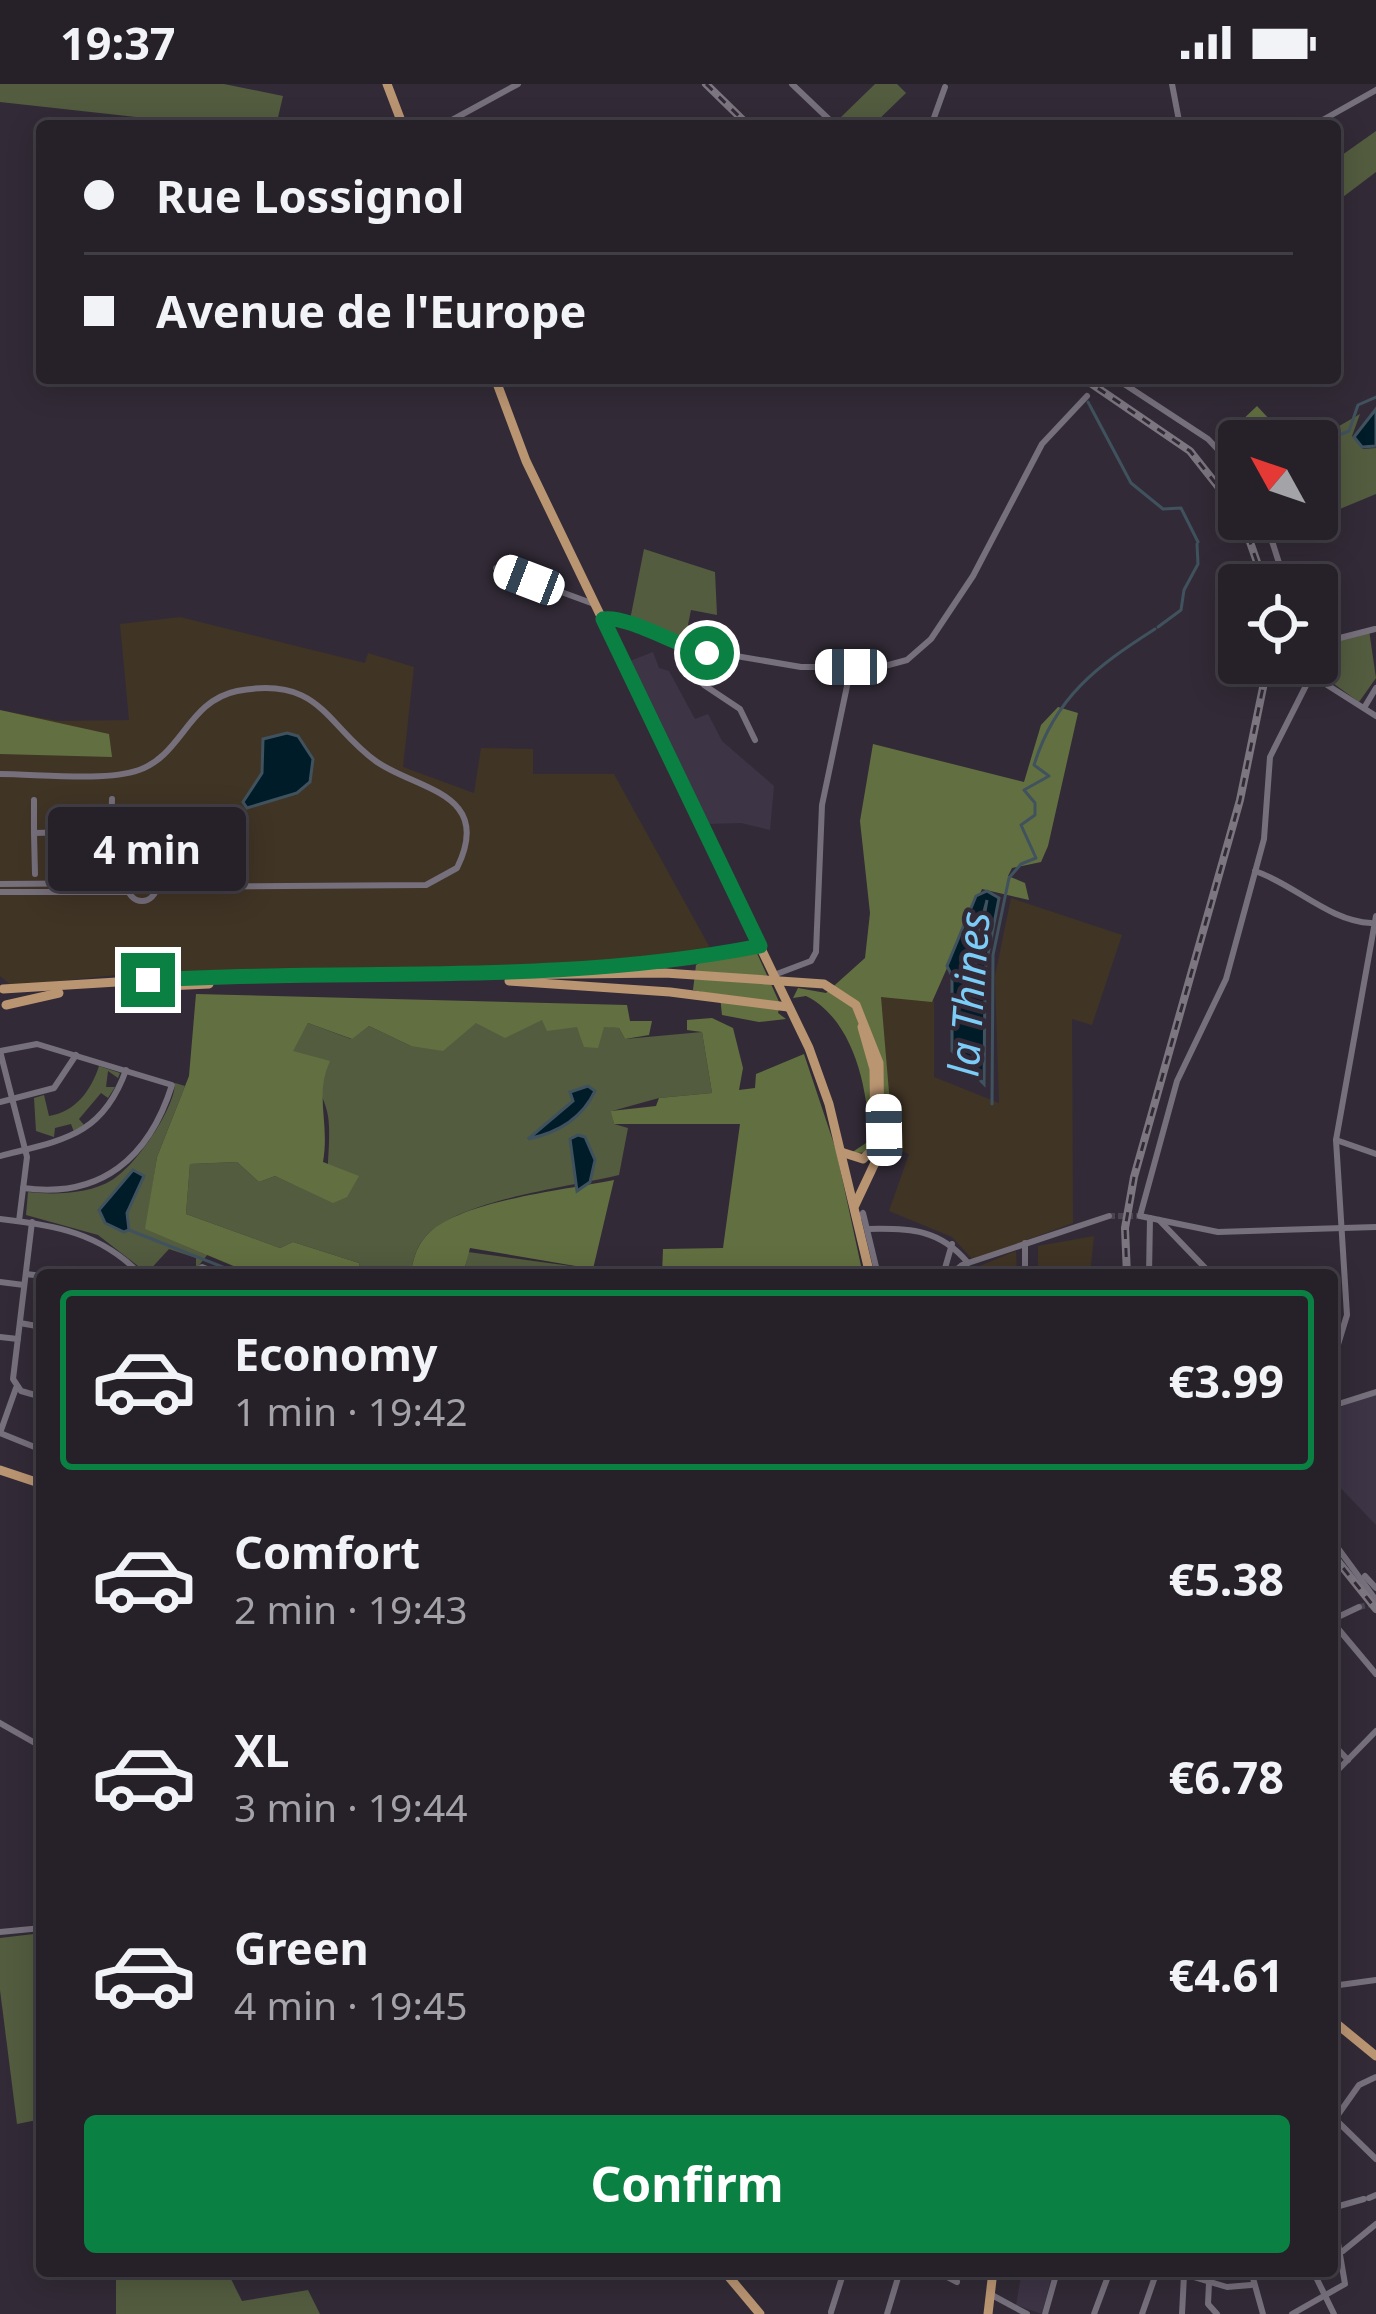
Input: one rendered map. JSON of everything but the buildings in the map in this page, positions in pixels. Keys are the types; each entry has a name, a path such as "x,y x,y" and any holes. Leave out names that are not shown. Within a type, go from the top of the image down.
{"main road":[{"path":"387,84 401,120"},
{"path":"497,384 526,461 825,1089 872,1269"},
{"path":"524,975 633,966 760,946"},
{"path":"841,1152 863,1159 875,1148 877,1100 868,1046 853,1011 837,996 793,982 175,985 54,994 3,1011 2,987 182,978 524,975 793,982 824,984 847,997 874,1041 884,1130 858,1212"},
{"path":"474,980 786,1003"},
{"path":"0,1470 36,1482"},
{"path":"1338,2025 1376,2056"},
{"path":"729,2277 760,2314"},
{"path":"988,2314 992,2277"}],"street":[{"path":"452,120 518,84"},
{"path":"792,84 830,120"},
{"path":"1172,84 1179,120"},
{"path":"933,120 945,87"},
{"path":"1323,120 1376,90"},
{"path":"1124,384 1218,450"},
{"path":"603,619 618,616 651,635 707,653 801,667 881,667 922,649 980,563 1042,444 1087,396"},
{"path":"496,568 594,604"},
{"path":"1338,635 1376,631"},
{"path":"707,653 704,685 740,709 755,740"},
{"path":"773,975 800,966 816,952 822,805 851,667"},
{"path":"1149,1269 1145,1217 1177,1082 1226,979 1264,839 1270,758 1308,684"},
{"path":"1325,684 1376,716"},
{"path":"1364,708 1376,688"},
{"path":"0,774 138,771 170,748 190,718 215,698 273,689 318,705 374,760 448,796 464,821 465,843 457,868 426,885 156,887 144,901 129,887 74,883 0,888"},
{"path":"112,799 112,873"},
{"path":"34,800 34,874"},
{"path":"73,811 74,883"},
{"path":"34,833 111,831 169,837 198,872"},
{"path":"148,874 169,837"},
{"path":"1255,872 1288,882 1350,920 1375,920 1336,1140 1347,1315 1338,1344"},
{"path":"129,887 137,873 148,874"},
{"path":"148,874 156,887"},
{"path":"0,888 129,887"},
{"path":"1370,944 1376,934"},
{"path":"19,1221 25,1149 0,1051 37,1044 172,1085 161,1120 110,1178 56,1192 23,1189"},
{"path":"0,1102 54,1088 76,1055"},
{"path":"0,1156 83,1134 117,1094 125,1070"},
{"path":"1336,1140 1376,1154"},
{"path":"858,1212 868,1228 873,1269"},
{"path":"958,1269 1109,1216"},
{"path":"1145,1217 1163,1218 1174,1227 1208,1269"},
{"path":"1145,1217 1174,1227 1218,1232 1376,1227"},
{"path":"0,1219 90,1237 133,1269"},
{"path":"32,1222 16,1388 0,1433 36,1448"},
{"path":"868,1228 907,1228 952,1244 968,1264"},
{"path":"1025,1243 1025,1269"},
{"path":"948,1269 952,1244"},
{"path":"26,1274 36,1275"},
{"path":"0,1282 24,1285"},
{"path":"20,1323 36,1326"},
{"path":"0,1337 18,1339"},
{"path":"16,1388 36,1395"},
{"path":"1338,1404 1376,1392"},
{"path":"1338,1547 1376,1594"},
{"path":"1338,1612 1359,1607"},
{"path":"1338,1628 1374,1669"},
{"path":"0,1723 36,1744"},
{"path":"1338,1770 1376,1731"},
{"path":"1367,1739 1376,1744"},
{"path":"1338,1749 1348,1760"},
{"path":"0,1931 36,1928"},
{"path":"1338,1985 1376,1980"},
{"path":"1338,2110 1359,2085 1376,2077"},
{"path":"1338,2119 1376,2159"},
{"path":"1338,2206 1370,2197"},
{"path":"1342,2251 1376,2224"},
{"path":"1292,2314 1345,2284 1338,2234"},
{"path":"831,2312 842,2277"},
{"path":"887,2314 898,2277"},
{"path":"947,2277 957,2282"},
{"path":"1045,2314 1055,2277"},
{"path":"1094,2314 1105,2277"},
{"path":"1142,2314 1155,2277"},
{"path":"1182,2314 1185,2277"},
{"path":"1194,2277 1209,2284 1251,2285"},
{"path":"1251,2277 1263,2314"},
{"path":"1315,2277 1334,2314"},
{"path":"1209,2284 1208,2305 1217,2314"},
{"path":"990,2294 1028,2314"}],"shaded area":[{"path":"180,617 365,663 368,653 414,667 403,767 474,793 481,748 533,749 533,774 614,774 709,946 705,956 524,975 526,966 280,968 135,973 12,986 0,976 0,710 58,721 129,720 120,624"},
{"path":"653,652 695,719 708,714 722,741 774,786 770,830 741,823 707,824 630,661"},
{"path":"1011,898 1122,935 1092,1025 1072,1019 1073,1223 973,1260 952,1237 889,1211 909,1154 883,1145 876,992 934,1001 934,1077 999,1103 995,976"},
{"path":"1094,1236 1091,1269 1038,1269 1038,1246"},
{"path":"1016,1251 1017,1269 972,1269"},
{"path":"1376,1394 1376,1525 1338,1485 1338,1408"},
{"path":"1021,2277 1051,2277 1042,2314 1016,2305"}],"green space":[{"path":"0,84 224,84 283,96 277,120 136,120 0,102"},
{"path":"875,84 897,84 906,93 878,120 839,119"},
{"path":"1376,131 1376,172 1341,198 1341,156"},
{"path":"1257,406 1270,420 1242,420"},
{"path":"1360,414 1352,436 1363,449 1376,448 1376,494 1338,510 1338,427"},
{"path":"644,549 715,572 717,615 691,610 684,644 630,620"},
{"path":"1369,630 1376,678 1359,702 1334,684 1338,684 1338,640"},
{"path":"1058,707 1078,713 1048,846 1041,862 1012,868 1008,876 1025,883 1029,900 982,889 932,1002 881,997 892,1128 887,1152 851,1153 869,1141 856,1059 837,1022 823,1007 806,996 793,998 798,988 826,993 865,958 870,913 860,821 873,744 1024,782 1041,725"},
{"path":"0,710 109,734 112,757 0,754"},
{"path":"756,951 780,1004 778,1013 786,1019 759,1022 722,1015 720,996 693,990 696,965 702,961"},
{"path":"196,994 627,1005 630,1021 652,1021 649,1035 625,1039 619,1028 604,1027 598,1048 584,1047 577,1027 547,1031 542,1020 505,1038 476,1023 443,1051 411,1046 369,1026 352,1039 308,1023 293,1051 330,1061 323,1086 323,1162 359,1176 347,1197 333,1203 275,1176 259,1182 237,1162 190,1164 186,1214 280,1248 293,1242 359,1263 360,1269 241,1269 145,1229 157,1157 189,1076"},
{"path":"712,1018 733,1028 743,1068 739,1090 755,1088 756,1074 804,1054 836,1150 862,1269 662,1269 663,1249 723,1248 740,1124 614,1124 611,1111 656,1106 659,1098 712,1093 702,1032 687,1030 687,1020"},
{"path":"542,1020 619,1028 625,1039 702,1032 712,1093 659,1098 612,1111 614,1124 628,1128 619,1175 467,1211 429,1233 412,1269 360,1269 359,1263 293,1242 280,1248 186,1214 190,1164 237,1162 259,1182 275,1176 333,1202 326,1106 292,1051 308,1023 351,1039 369,1026 411,1046 476,1023"},
{"path":"99,1066 120,1073 118,1078 108,1071 106,1087 115,1087 108,1098 101,1093 79,1119 84,1125 74,1132 71,1124 55,1128 54,1137 36,1131 34,1098 44,1095 49,1116 67,1110 87,1092"},
{"path":"175,1083 185,1086 157,1157 146,1229 208,1254 196,1269 196,1258 169,1249 151,1269 142,1269 98,1235 26,1215 28,1192 82,1191 122,1172 162,1120"},
{"path":"614,1180 593,1269 470,1248 465,1269 412,1269 422,1242 446,1221 544,1192"},
{"path":"468,1252 593,1269 465,1269"},
{"path":"36,1934 36,2120 17,2124 0,1990 0,1938"},
{"path":"116,2277 230,2277 242,2301 308,2290 320,2314 116,2314"}],"water":[{"path":"1376,409 1376,446 1362,447 1354,437"},
{"path":"287,733 298,736 313,759 310,782 297,793 247,808 243,802 262,773 263,739"},
{"path":"987,891 999,898 985,970 975,968 987,900 969,970 972,977 985,977 984,1084 952,1051 952,976 947,966 976,896"},
{"path":"588,1086 595,1091 576,1117 559,1129 528,1139 573,1101 570,1092"},
{"path":"585,1137 595,1160 590,1182 577,1191 570,1139"},
{"path":"133,1170 144,1176 127,1213 129,1230 124,1232 105,1223 99,1210"}],"waterway":[{"name":"la Thines","path":"1338,435 1349,431 1358,405 1376,397"},
{"path":"1088,402 1131,483 1163,509 1181,508 1198,542"},
{"name":"la Thines","path":"1158,627 1181,610 1184,590 1198,564 1197,544"},
{"name":"la Thines","path":"992,1104 993,955 1009,878 1021,864 1036,858 1021,825 1035,815 1035,803 1024,790 1049,776 1034,765 1066,702 1097,670 1155,629"},
{"path":"129,1230 228,1269"}],"tunnel":[{"path":"1109,1216 1140,1216"},
{"path":"1359,1607 1376,1603"}],"railway":[{"path":"706,84 743,120"},
{"path":"1092,384 1190,451 1218,486"},
{"path":"1249,540 1258,564"},
{"path":"1127,1269 1125,1228 1134,1177 1240,800 1264,684"},
{"path":"1338,1562 1376,1609"}],"route":[{"path":"148,980 524,975 633,966 760,946 603,619 618,616 651,635 707,653"}]}
